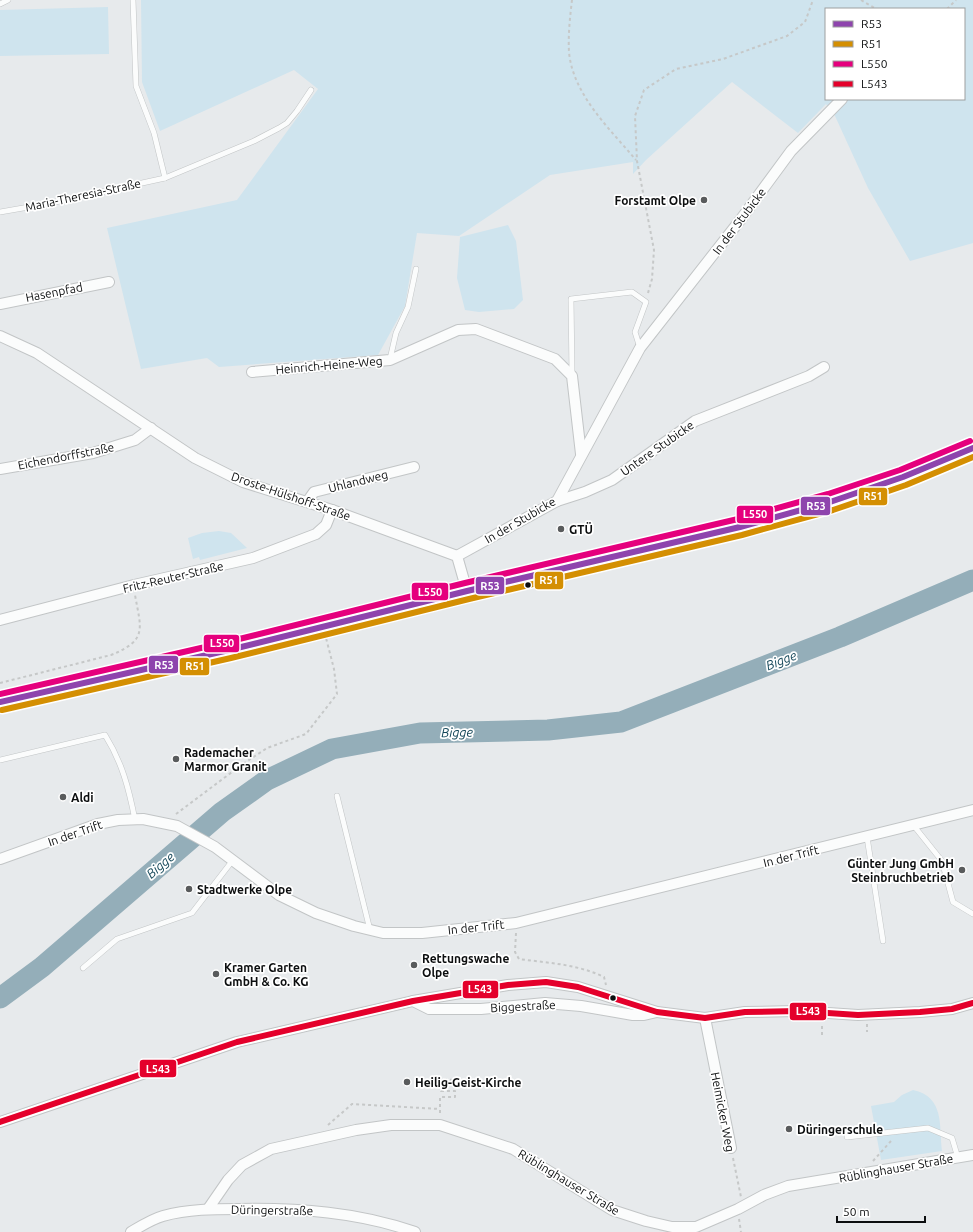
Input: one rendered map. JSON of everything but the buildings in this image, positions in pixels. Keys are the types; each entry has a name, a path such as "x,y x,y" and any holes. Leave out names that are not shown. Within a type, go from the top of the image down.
{"main road":[{"path":"0,702 323,627 467,591 740,527 830,502 903,477 973,448"}],"street":[{"name":"In der Stubicke","path":"457,556 557,501 581,454 640,348 741,219 791,151 841,100"},
{"name":"Hasenpfad","path":"0,304 109,282"},
{"name":"Heinrich-Heine-Weg","path":"252,372 390,360 458,330 476,329 556,359 572,376"},
{"name":"Droste-Hülshoff-Straße","path":"0,336 37,353 195,458 243,482 332,510 457,556"},
{"name":"Untere Stubicke","path":"557,501 585,492 612,480 695,421 809,376 824,367"},
{"path":"572,376 581,454"},
{"name":"Eichendorffstraße","path":"0,469 93,453 135,440 151,428"},
{"name":"Uhlandweg","path":"307,502 314,492 414,467"},
{"name":"Fritz-Reuter-Straße","path":"0,620 134,585 253,558 316,534 326,525 332,510"},
{"path":"457,556 467,591"},
{"name":"In der Trift","path":"0,859 98,824 135,820 176,826 215,847 280,895 316,913 370,930 422,933 516,923 914,826 973,810"},
{"name":"Biggestraße","path":"0,1122 237,1042 413,1001 508,985 546,982 578,987 657,1012 705,1018 745,1012 798,1010 858,1015 920,1012 952,1009 973,1003"},
{"name":"Biggestraße","path":"413,1001 429,1010 481,1009 545,1003 581,1006 633,1015 644,1015 657,1012"},
{"name":"Heimicker Weg","path":"705,1018 731,1148"},
{"name":"Rüblinghauser Straße","path":"208,1210 228,1180 242,1166 271,1149 356,1130 391,1125 440,1125 513,1149 612,1210 646,1222 672,1226 696,1227 744,1206 764,1195 788,1186 973,1155"},
{"name":"Düringerstraße","path":"131,1232 162,1217 208,1210 293,1208 350,1214 386,1222 415,1232"}],"lane":[{"path":"0,4 8,0"},
{"path":"133,0 136,86 154,133 165,178"},
{"name":"Maria-Theresia-Straße","path":"0,212 46,204 165,178 254,141 279,128 297,111 310,90"},
{"path":"390,360 396,333 408,308 416,269"},
{"path":"572,376 571,299 632,292 646,302 635,332 640,348"},
{"path":"0,760 105,735 117,753 127,782 135,820"},
{"path":"337,796 370,930"},
{"path":"914,826 942,861 953,902 973,914"},
{"path":"867,837 883,941"},
{"path":"83,968 117,939 192,913 233,860"},
{"path":"848,1137 928,1128 952,1138 958,1158"}],"path":[{"path":"572,0 569,53 576,80 609,129 637,161"},
{"path":"646,302 652,279 654,250 648,227 646,199 637,161 635,116 644,90 676,70 724,59 787,36 804,22 813,0"},
{"path":"861,0 874,8"},
{"path":"947,8 956,0"},
{"path":"0,682 111,655 135,642 141,629 134,585"},
{"path":"164,824 240,766 268,748 306,734 317,721 337,694 334,670 323,627"},
{"path":"516,923 515,952 519,960 547,962 592,971 604,977 605,995"},
{"path":"438,1079 455,1080 455,1084 441,1084 441,1090 455,1090 455,1097 440,1097 440,1125"},
{"path":"328,1125 352,1104 440,1109"},
{"path":"861,1174 900,1131"},
{"name":"Heimicker Weg","path":"731,1148 744,1206"}],"shaded area":[{"path":"141,0 973,0 973,243 910,261 868,188 835,116 826,104 798,133 732,82 646,160 633,174 633,162 550,175 459,236 417,233 405,306 378,355 219,367 207,358 141,369 107,228 237,200 318,89 294,70 160,131 142,82"},
{"path":"108,7 109,54 0,56 0,10"},
{"path":"508,225 516,241 523,300 514,309 479,312 465,310 457,278 460,237"},
{"path":"219,531 231,533 247,548 200,560 199,557 193,559 188,538 202,533"},
{"path":"913,1090 931,1099 935,1106 940,1123 942,1151 881,1160 871,1106 894,1102 902,1095"}],"waterway":[{"name":"Bigge","path":"0,998 42,967 222,812 267,780 332,749 420,733 548,730 621,722 840,637 973,580"}],"transit line":[{"name":"L550","path":"0,694 227,642 465,583 738,519 828,494 900,470 970,441"},
{"name":"R53","path":"0,702 229,650 467,591 740,527 830,502 903,477 973,448"},
{"name":"R51","path":"2,710 231,658 469,599 742,535 833,510 906,485 973,457"},
{"name":"L543","path":"0,1122 237,1042 413,1001 508,985 546,982 578,987 657,1012 705,1018 745,1012 798,1011 858,1015 920,1012 952,1009 973,1003"}],"place":[{"name":"Forstamt Olpe","path":"704,200"},
{"name":"GTÜ","path":"561,529"},
{"name":"Rademacher Marmor Granit","path":"176,759"},
{"name":"Aldi","path":"63,797"},
{"name":"Günter Jung GmbH Steinbruchbetrieb","path":"962,870"},
{"name":"Stadtwerke Olpe","path":"189,889"},
{"name":"Rettungswache Olpe","path":"414,965"},
{"name":"Kramer Garten GmbH & Co. KG","path":"216,974"},
{"name":"Heilig-Geist-Kirche","path":"407,1082"},
{"name":"Düringerschule","path":"789,1129"}]}
